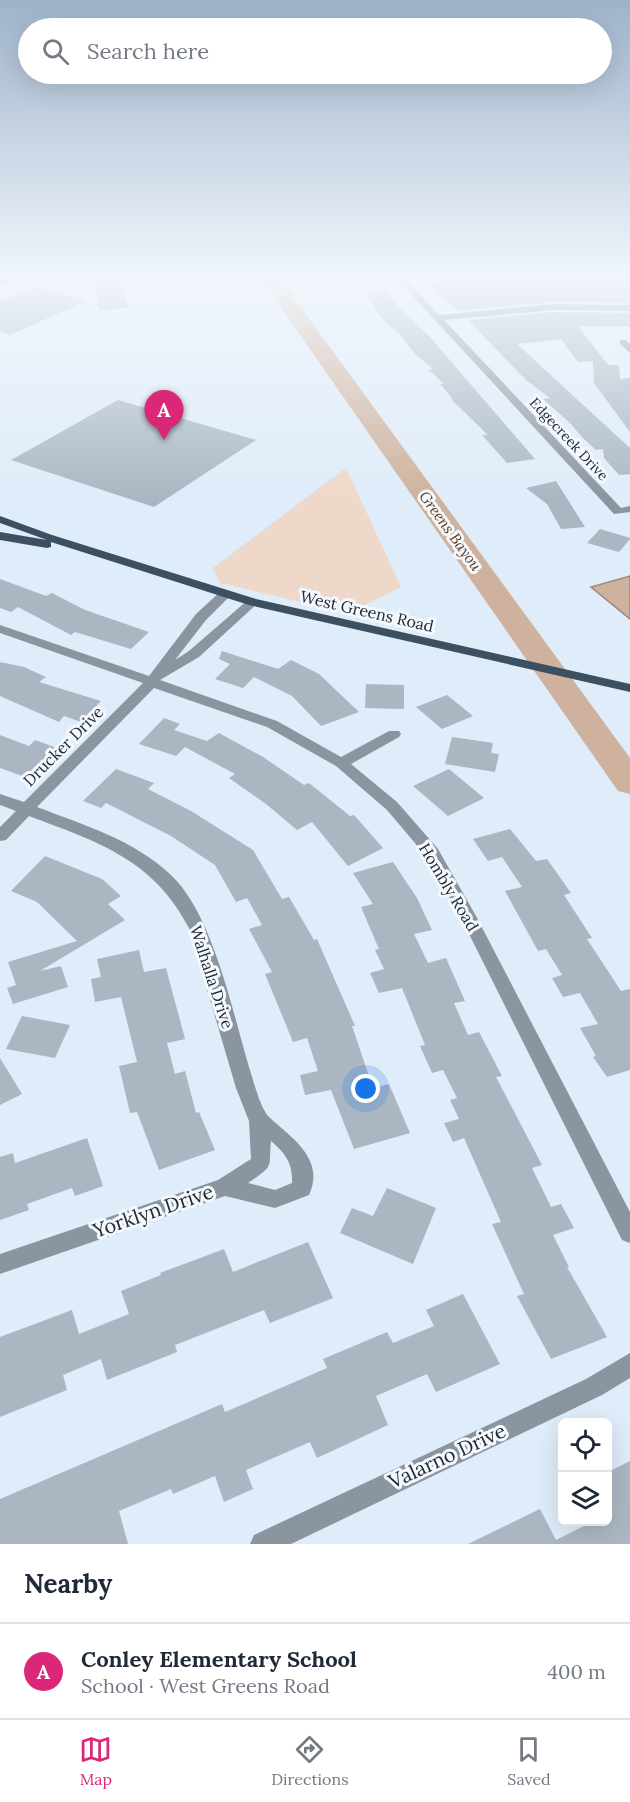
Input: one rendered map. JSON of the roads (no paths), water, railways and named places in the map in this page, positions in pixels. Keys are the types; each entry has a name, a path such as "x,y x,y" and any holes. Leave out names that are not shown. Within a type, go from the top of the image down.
{"main road":[{"name":"West Greens Road","path":"0,519 100,554 253,602 630,688"},
{"name":"West Greens Road","path":"0,536 100,554"}],"street":[{"name":"Edgecreek Drive","path":"469,351 624,511"},
{"name":"Drucker Drive","path":"0,836 152,682 201,617 225,594"},
{"name":"Drucker Drive","path":"152,682 194,654 253,602"},
{"name":"Hombly Road","path":"0,629 272,724 341,763 392,806 432,853 442,869 630,1233"},
{"path":"341,763 394,735"},
{"name":"Walhalla Drive","path":"0,799 120,847 151,868 183,900 198,928 246,1088 259,1121"},
{"path":"225,1187 275,1198 303,1188 304,1172 292,1145 259,1121"},
{"name":"Yorklyn Drive","path":"0,1264 225,1187 261,1163 259,1121"},
{"name":"Valarno Drive","path":"263,1544 594,1387 630,1365"}],"waterway":[{"name":"Greens Bayou","path":"321,351 630,783"}],"place":[{"name":"Conley Elementary School","path":"164,440"}]}
